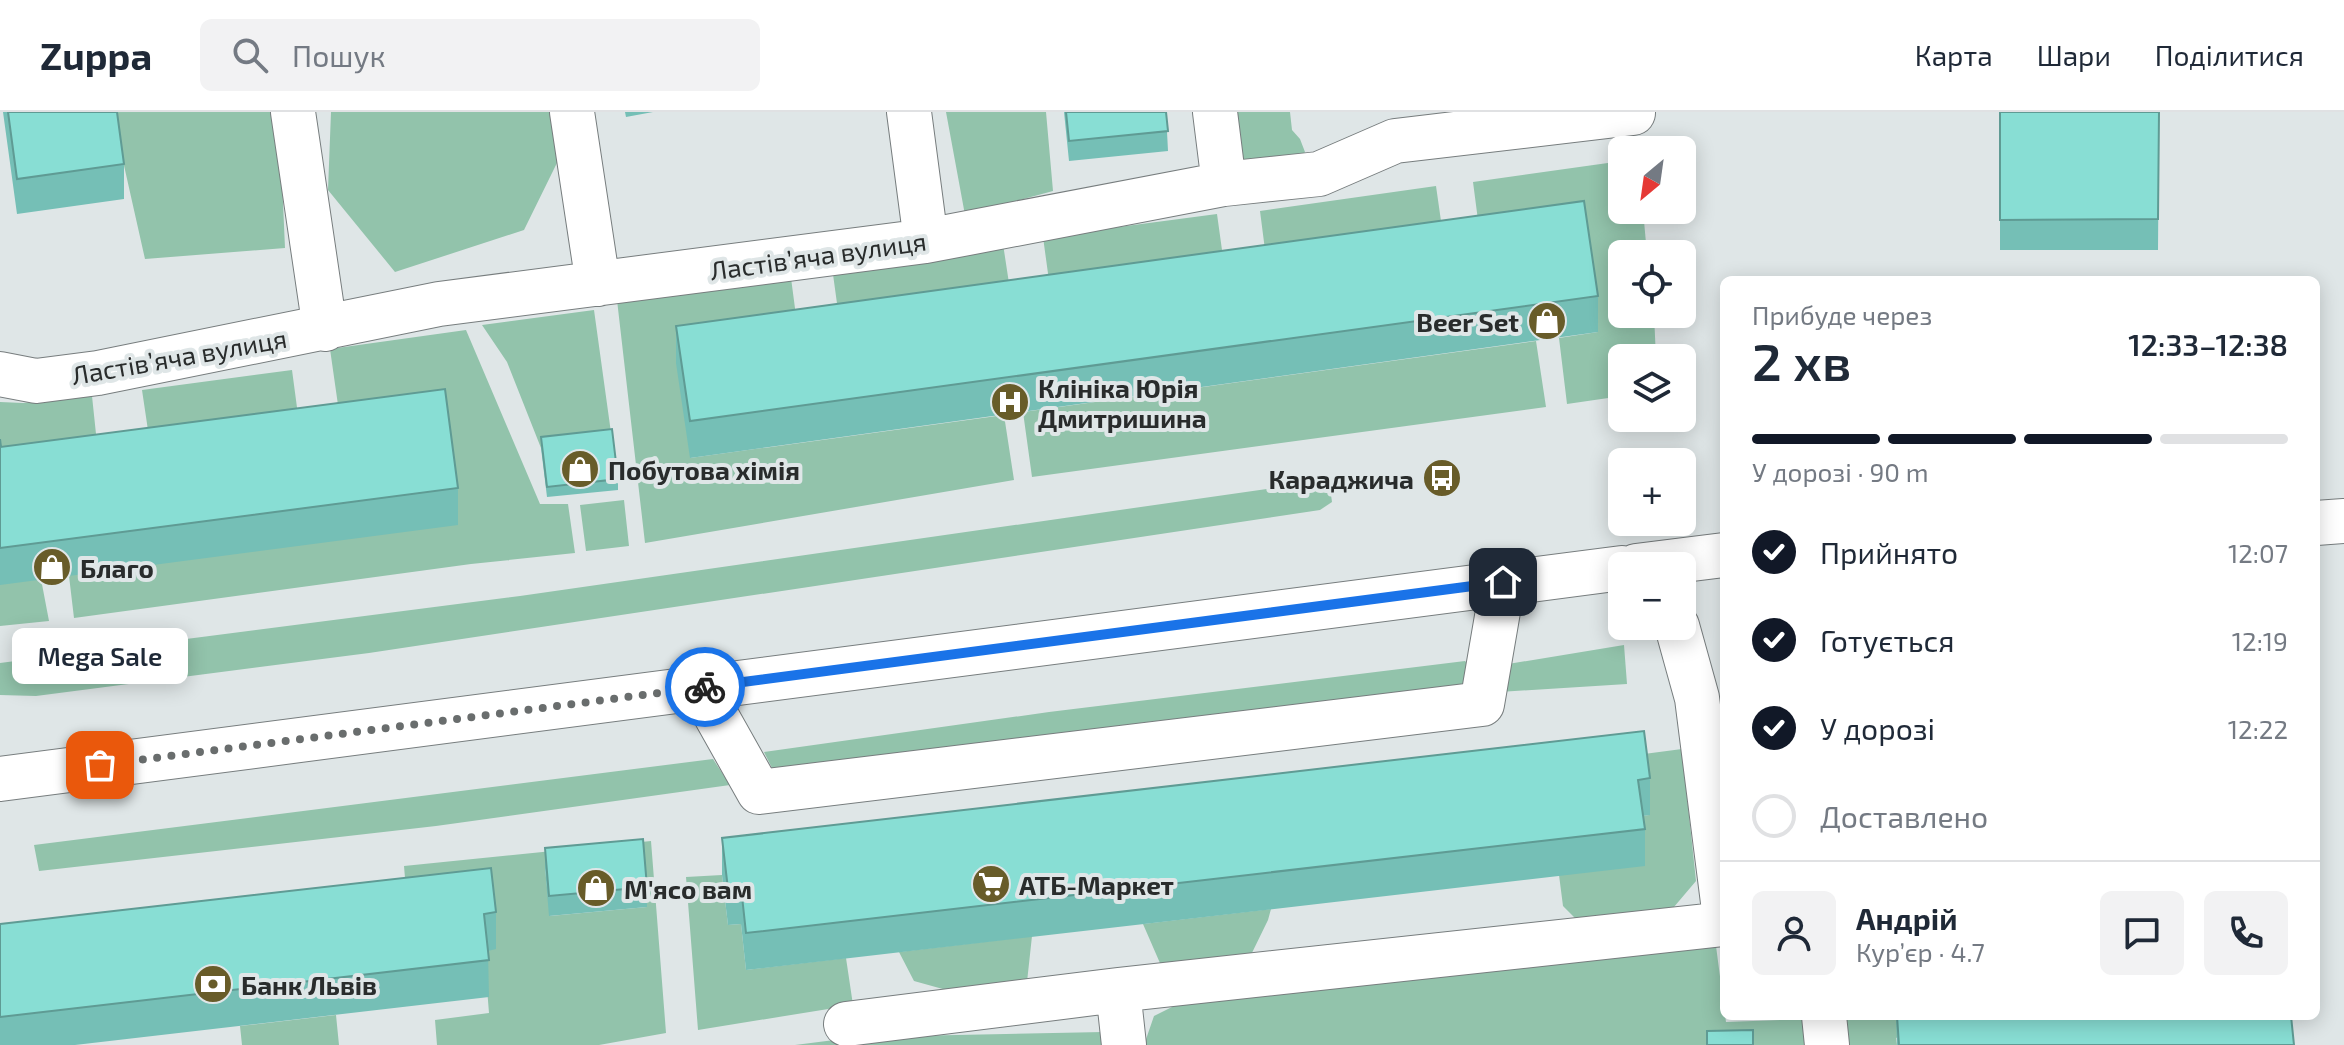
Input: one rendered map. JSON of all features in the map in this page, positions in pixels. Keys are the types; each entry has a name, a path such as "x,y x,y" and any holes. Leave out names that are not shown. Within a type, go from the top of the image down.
{"street":[{"path":"293,112 325,329"},
{"path":"572,112 598,284"},
{"path":"909,112 926,241"},
{"path":"1215,112 1224,184"},
{"name":"Ластівʼяча вулиця","path":"0,374 36,381 98,373 439,304 926,241 1224,184 1319,174 1395,141 1633,113"},
{"path":"2320,523 2344,521"},
{"path":"1696,559 1720,556"},
{"path":"0,779 1608,570"},
{"path":"700,687 759,792 1482,704 1503,582"},
{"path":"1681,640 1697,698 1720,879"},
{"path":"846,1024 1118,990 1720,924"},
{"path":"1118,990 1124,1045"},
{"path":"1824,1020 1827,1045"}],"green space":[{"path":"112,112 279,112 285,248 145,259"},
{"path":"331,112 582,112 524,230 395,272 328,190"},
{"path":"946,112 1046,112 1053,191 965,215"},
{"path":"1233,112 1290,112 1292,130 1305,152 1301,157 1246,166 1240,159"},
{"path":"1608,163 1608,224 1644,224 1646,240 1608,240 1608,328 1655,328 1655,344 1608,344 1608,398 1567,404 1559,338 1598,332 1482,251 1473,182"},
{"path":"1436,186 1446,256 1269,281 1260,211"},
{"path":"1217,214 1227,286 1053,310 1043,237"},
{"path":"1003,244 1014,316 842,340 832,267"},
{"path":"791,278 800,346 690,458 1004,415 1014,480 645,543 617,300"},
{"path":"594,310 612,440 541,448 507,362 482,325"},
{"path":"466,330 540,504 568,504 575,553 471,564 74,618 69,576 343,440 330,349"},
{"path":"1536,341 1546,407 1032,477 1023,412"},
{"path":"292,370 302,445 153,464 142,390"},
{"path":"92,396 100,472 0,476 0,402 23,403"},
{"path":"1329,480 1332,502 1320,510 369,653 36,696 0,695 0,663 520,596"},
{"path":"624,500 629,546 586,551 580,505"},
{"path":"41,579 49,621 0,626 0,584"},
{"path":"1624,645 1627,684 1499,692 1502,665"},
{"path":"1465,661 1477,674 1474,690 1148,722 774,772 764,752 1049,712"},
{"path":"1682,749 1696,881 1668,914 1575,918 1563,906 1559,875 1644,865 1638,817 1649,815 1644,754"},
{"path":"713,759 730,785 436,826 39,871 34,845"},
{"path":"651,841 666,1033 599,1045 437,1045 435,1020 489,1013 484,951 408,914 404,866","holes":["545,868 647,907 550,916"]},
{"path":"722,875 728,925 741,924 746,970 846,958 853,1005 698,1030 686,877"},
{"path":"1271,909 1248,961 1163,970 1143,924"},
{"path":"1032,936 1027,982 950,991 914,981 899,952"},
{"path":"1716,946 1720,1020 1808,1020 1811,1045 1144,1045 1154,1016 1186,1000"},
{"path":"336,1015 339,1045 242,1045 240,1026"},
{"path":"1838,1020 1940,1020 1896,1038 1897,1045 1841,1045"},
{"path":"1103,1032 1105,1045 795,1045 858,1037"}],"building":[{"path":"8,112 117,112 124,164 17,179"},
{"path":"1066,112 1166,112 1168,131 1069,141"},
{"path":"2000,112 2159,112 2158,219 2000,220"},
{"path":"1584,201 1598,296 690,421 676,326"},
{"path":"445,389 458,488 0,548 0,439 1,447"},
{"name":"Побутова хімія","path":"612,429 618,479 547,487 541,437"},
{"path":"1644,731 1650,778 1638,780 1645,829 746,933 741,887 728,889 722,838"},
{"path":"643,839 647,887 549,896 545,848"},
{"path":"491,868 496,912 484,914 489,960 0,1017 0,924"},
{"path":"1897,1020 2291,1020 2294,1045 1899,1045"},
{"path":"1753,1030 1753,1045 1707,1045 1707,1031"}],"way so far":[{"path":"100,765 705,687"}],"place":[{"name":"Beer Set","path":"1547,321"},
{"name":"Клініка Юрія Дмитришина","path":"1010,402"},
{"name":"Побутова хімія","path":"580,469"},
{"name":"Караджича","path":"1442,478"},
{"name":"Благо","path":"52,567"},
{"name":"Mega Sale","path":"100,765"},
{"name":"АТБ-Маркет","path":"991,884"},
{"name":"М'ясо вам","path":"596,888"},
{"name":"Банк Львів","path":"213,984"}],"route":[{"path":"705,687 1503,582"}]}
